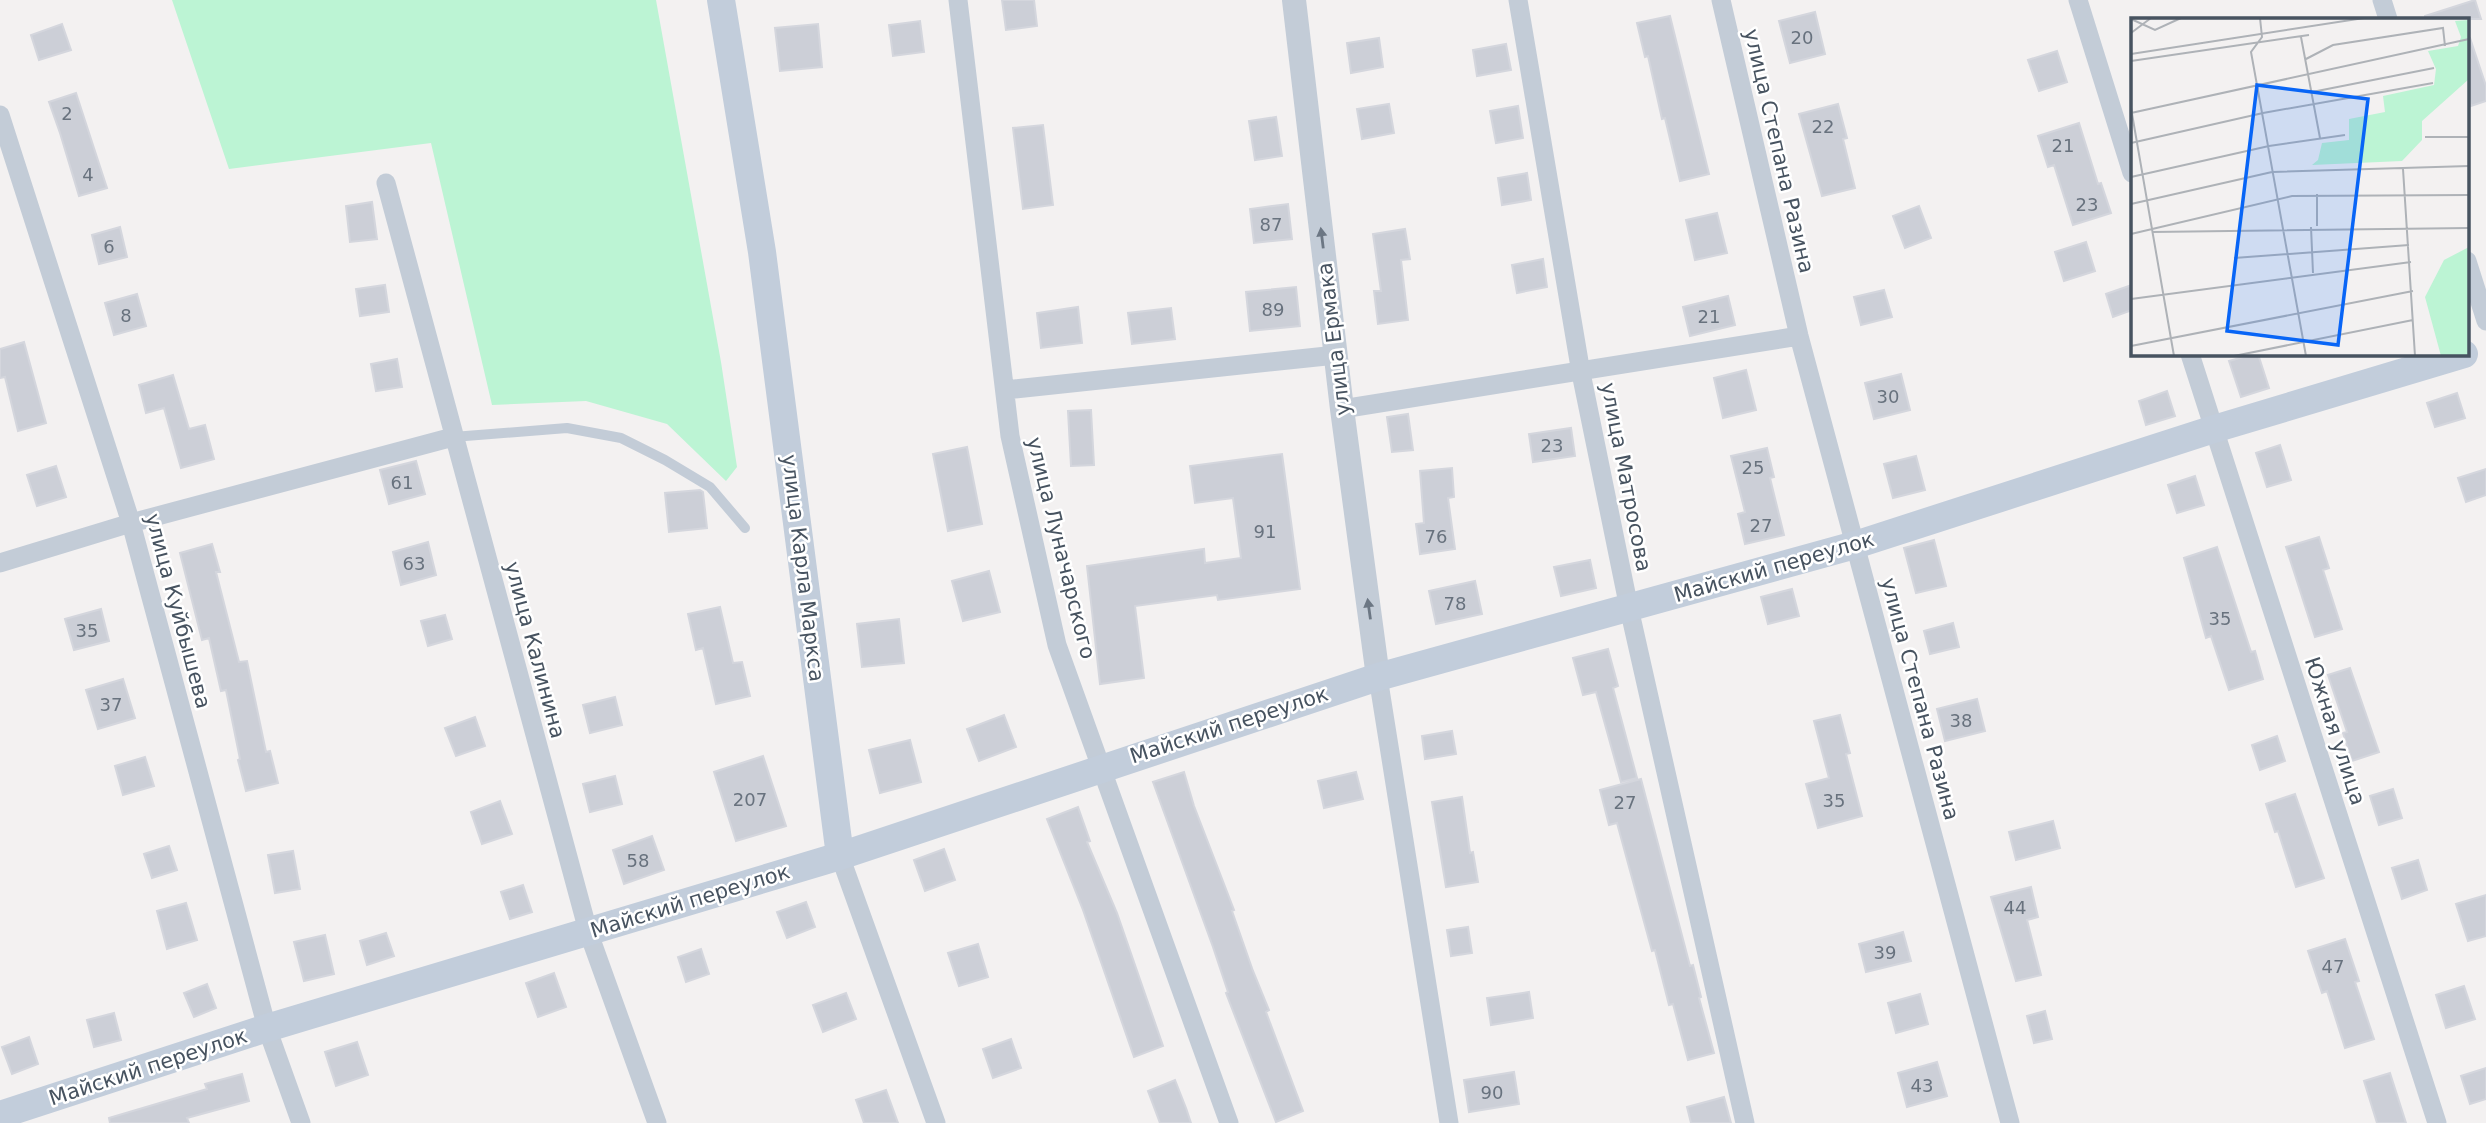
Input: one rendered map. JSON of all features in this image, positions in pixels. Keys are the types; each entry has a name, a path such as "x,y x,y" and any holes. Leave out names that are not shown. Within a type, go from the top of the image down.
{"main road":[{"name":"улица Карла Маркса","path":"721,0 762,252 840,856"},
{"name":"Майский переулок","path":"2468,352 2486,347"},
{"name":"Майский переулок","path":"0,1115 267,1028 840,856 1378,677 1855,545 2214,429 2458,355"}],"street":[{"name":"улица Луначарского","path":"958,0 1010,436 1057,645 1229,1123"},
{"name":"улица Ермака","path":"1294,0 1342,410 1378,677"},
{"name":"улица Матросова","path":"1518,0 1581,373 1629,608 1745,1123"},
{"name":"улица Степана Разина","path":"1721,0 1799,336 2010,1123"},
{"path":"2077,0 2131,167"},
{"path":"2382,0 2388,18"},
{"name":"улица Куйбышева","path":"0,115 131,523 267,1028 301,1123"},
{"name":"улица Калинина","path":"387,183 453,437 588,931 657,1123"},
{"path":"2468,264 2486,321"},
{"path":"1342,410 1799,336"},
{"path":"1005,390 1336,355"},
{"name":"Южная улица","path":"2190,355 2437,1123"},
{"path":"0,563 131,523 453,437"},
{"path":"1378,677 1449,1123"},
{"name":"улица Карла Маркса","path":"840,856 936,1123"}],"lane":[{"path":"453,437 567,428 621,439 665,460 710,487 745,528"}],"green space":[{"path":"172,0 656,0 721,362 737,467 726,481 667,424 586,401 492,405 431,143 229,169"}],"building":[{"path":"1002,0 1034,0 1037,26 1006,30"},
{"path":"2475,0 2481,19 2425,18"},
{"path":"1815,12 1825,54 1790,63 1779,21"},
{"path":"1670,16 1709,174 1680,181 1637,23"},
{"path":"920,21 924,52 893,56 889,25"},
{"path":"62,24 71,50 39,60 31,35"},
{"path":"818,24 822,67 780,71 775,28"},
{"path":"1379,38 1383,67 1351,73 1347,43"},
{"path":"2470,38 2486,86 2486,101 2471,106 2468,96"},
{"path":"1506,44 1511,70 1477,76 1473,50"},
{"path":"2057,51 2067,82 2039,91 2028,60"},
{"path":"76,93 107,188 79,196 49,102"},
{"path":"1389,104 1394,133 1362,139 1357,109"},
{"path":"1838,104 1855,188 1822,196 1799,114"},
{"path":"1518,106 1523,138 1496,143 1490,111"},
{"path":"1276,117 1282,156 1255,160 1249,121"},
{"path":"2079,123 2098,184 2101,183 2111,213 2073,225 2054,165 2048,167 2038,136"},
{"path":"1043,125 1053,205 1023,209 1013,128"},
{"path":"1527,173 1531,200 1502,205 1498,178"},
{"path":"372,202 377,239 350,242 346,206"},
{"path":"1288,204 1292,239 1254,243 1250,209"},
{"path":"1919,206 1931,238 1905,248 1893,216"},
{"path":"1717,213 1727,253 1695,260 1686,220"},
{"path":"120,227 127,257 99,264 92,235"},
{"path":"1405,229 1410,259 1401,260 1408,320 1378,324 1374,291 1381,291 1373,234"},
{"path":"2086,242 2095,271 2064,281 2055,252"},
{"path":"1543,259 1547,287 1517,293 1512,265"},
{"path":"385,285 389,312 360,316 356,289"},
{"path":"2131,285 2131,310 2113,317 2106,294"},
{"path":"1296,287 1300,326 1250,331 1246,292"},
{"path":"1884,290 1892,317 1861,325 1854,297"},
{"path":"137,294 146,326 114,335 105,303"},
{"path":"1728,296 1735,325 1690,336 1683,307"},
{"path":"1078,307 1082,343 1041,348 1037,313"},
{"path":"1171,308 1175,339 1132,344 1128,313"},
{"path":"24,342 46,423 18,431 5,377 0,378 0,349"},
{"path":"2258,355 2269,388 2241,397 2229,361"},
{"path":"397,359 402,387 376,391 371,364"},
{"path":"1746,370 1756,410 1723,418 1714,378"},
{"path":"1901,374 1910,410 1874,419 1865,383"},
{"path":"173,375 189,429 205,425 214,459 181,468 164,408 146,413 139,385"},
{"path":"2167,391 2175,416 2146,425 2139,401"},
{"path":"2457,393 2465,418 2435,427 2427,403"},
{"path":"1091,410 1094,465 1071,466 1068,411"},
{"path":"1408,414 1413,450 1392,452 1387,417"},
{"path":"1571,428 1575,456 1533,462 1529,434"},
{"path":"2280,445 2291,480 2267,487 2256,453"},
{"path":"967,447 982,524 948,531 933,454"},
{"path":"1767,448 1774,477 1770,478 1784,535 1745,544 1738,514 1745,512 1731,456"},
{"path":"1282,454 1300,589 1218,600 1217,595 1135,606 1144,678 1100,684 1087,566 1204,549 1205,563 1241,558 1233,498 1195,503 1190,466"},
{"path":"1916,456 1925,490 1893,498 1884,464"},
{"path":"416,461 425,494 389,504 380,470"},
{"path":"56,466 66,497 37,506 27,475"},
{"path":"1452,468 1454,497 1448,498 1455,549 1420,554 1416,524 1424,523 1420,471"},
{"path":"2486,469 2486,495 2466,502 2458,478"},
{"path":"2195,476 2204,505 2177,513 2168,485"},
{"path":"703,492 707,528 669,532 665,493"},
{"path":"2319,537 2329,568 2323,570 2342,629 2315,637 2286,547"},
{"path":"1934,540 1946,586 1916,593 1904,548"},
{"path":"428,542 436,575 401,585 393,552"},
{"path":"212,544 220,572 216,572 239,662 247,661 266,752 270,751 278,783 246,791 226,690 221,691 209,638 202,640 180,553"},
{"path":"2217,547 2251,652 2255,651 2263,679 2229,690 2211,636 2206,638 2184,558"},
{"path":"1590,560 1596,588 1561,596 1554,567"},
{"path":"989,571 1000,612 963,621 952,581"},
{"path":"1475,581 1482,614 1436,624 1429,591"},
{"path":"1792,589 1799,616 1768,624 1761,597"},
{"path":"720,607 733,663 742,662 750,696 716,704 703,648 696,650 688,614"},
{"path":"101,609 109,641 74,650 65,619"},
{"path":"445,615 452,639 428,646 421,621"},
{"path":"899,619 904,663 862,667 857,624"},
{"path":"1953,623 1959,647 1930,654 1924,631"},
{"path":"1608,649 1618,686 1613,688 1637,778 1621,782 1596,692 1583,695 1573,658"},
{"path":"2350,668 2379,752 2352,761 2343,733 2347,732 2328,675"},
{"path":"123,679 135,718 98,729 86,690"},
{"path":"615,697 622,725 590,733 583,705"},
{"path":"1977,699 1985,731 1945,741 1937,709"},
{"path":"1004,715 1016,747 979,761 967,729"},
{"path":"1840,715 1850,753 1846,754 1862,816 1818,828 1806,784 1829,778 1814,721"},
{"path":"475,717 485,746 456,756 445,728"},
{"path":"1452,731 1456,754 1425,759 1422,736"},
{"path":"2277,736 2285,761 2260,770 2252,745"},
{"path":"910,740 921,782 880,793 869,750"},
{"path":"763,756 786,826 736,841 714,772"},
{"path":"145,757 154,786 123,795 115,766"},
{"path":"1184,772 1269,1010 1266,1012 1303,1111 1276,1122 1226,993 1228,992 1213,947 1153,782"},
{"path":"1356,772 1363,799 1324,808 1318,781"},
{"path":"615,776 622,804 590,812 583,784"},
{"path":"1641,779 1690,966 1693,965 1714,1053 1688,1060 1673,1004 1669,1005 1655,950 1652,951 1617,823 1609,825 1600,790"},
{"path":"2393,789 2402,818 2379,825 2370,796"},
{"path":"2295,794 2324,878 2296,887 2278,831 2275,832 2266,804"},
{"path":"1462,797 1470,853 1473,852 1478,882 1446,887 1432,802"},
{"path":"500,801 512,834 482,844 471,812"},
{"path":"1078,807 1090,841 1087,842 1117,913 1163,1046 1134,1057 1083,910 1047,819"},
{"path":"2053,821 2060,848 2016,860 2009,832"},
{"path":"652,836 664,870 624,884 613,850"},
{"path":"169,846 177,870 152,878 144,854"},
{"path":"944,849 955,880 925,891 914,860"},
{"path":"293,851 300,889 275,893 268,855"},
{"path":"2418,860 2427,890 2402,899 2392,868"},
{"path":"523,885 532,912 510,919 501,892"},
{"path":"2031,887 2038,917 2027,920 2041,975 2016,981 1991,897"},
{"path":"2486,895 2486,936 2468,941 2456,904"},
{"path":"806,902 815,927 787,938 777,912"},
{"path":"186,903 197,940 167,949 157,911"},
{"path":"1468,927 1472,953 1451,956 1447,930"},
{"path":"1903,932 1911,961 1866,972 1859,944"},
{"path":"386,933 394,956 367,965 360,941"},
{"path":"325,935 334,974 304,981 294,942"},
{"path":"2345,939 2359,981 2355,982 2374,1039 2345,1048 2327,991 2322,993 2308,951"},
{"path":"978,944 988,977 959,986 948,953"},
{"path":"701,949 709,974 686,982 678,957"},
{"path":"554,973 566,1007 538,1017 526,983"},
{"path":"207,984 216,1008 194,1017 184,993"},
{"path":"2464,986 2475,1019 2446,1028 2436,995"},
{"path":"1529,992 1533,1018 1491,1025 1487,998"},
{"path":"846,993 856,1019 823,1032 813,1005"},
{"path":"1920,994 1928,1024 1896,1033 1888,1003"},
{"path":"2045,1011 2052,1039 2034,1043 2027,1016"},
{"path":"114,1013 121,1040 94,1047 87,1020"},
{"path":"29,1037 38,1064 12,1074 2,1047"},
{"path":"1011,1039 1021,1068 993,1078 983,1049"},
{"path":"357,1042 368,1075 336,1086 325,1052"},
{"path":"1937,1062 1947,1096 1907,1107 1898,1073"},
{"path":"2486,1068 2486,1099 2470,1104 2461,1076"},
{"path":"1514,1072 1519,1104 1469,1112 1464,1080"},
{"path":"2390,1073 2406,1123 2377,1123 2364,1081"},
{"path":"242,1074 249,1101 187,1118 189,1123 110,1123 109,1118 207,1089 205,1084"},
{"path":"1175,1080 1191,1123 1160,1123 1148,1091"},
{"path":"886,1090 898,1123 864,1123 856,1100"},
{"path":"1724,1097 1731,1123 1691,1123 1687,1107"}]}
